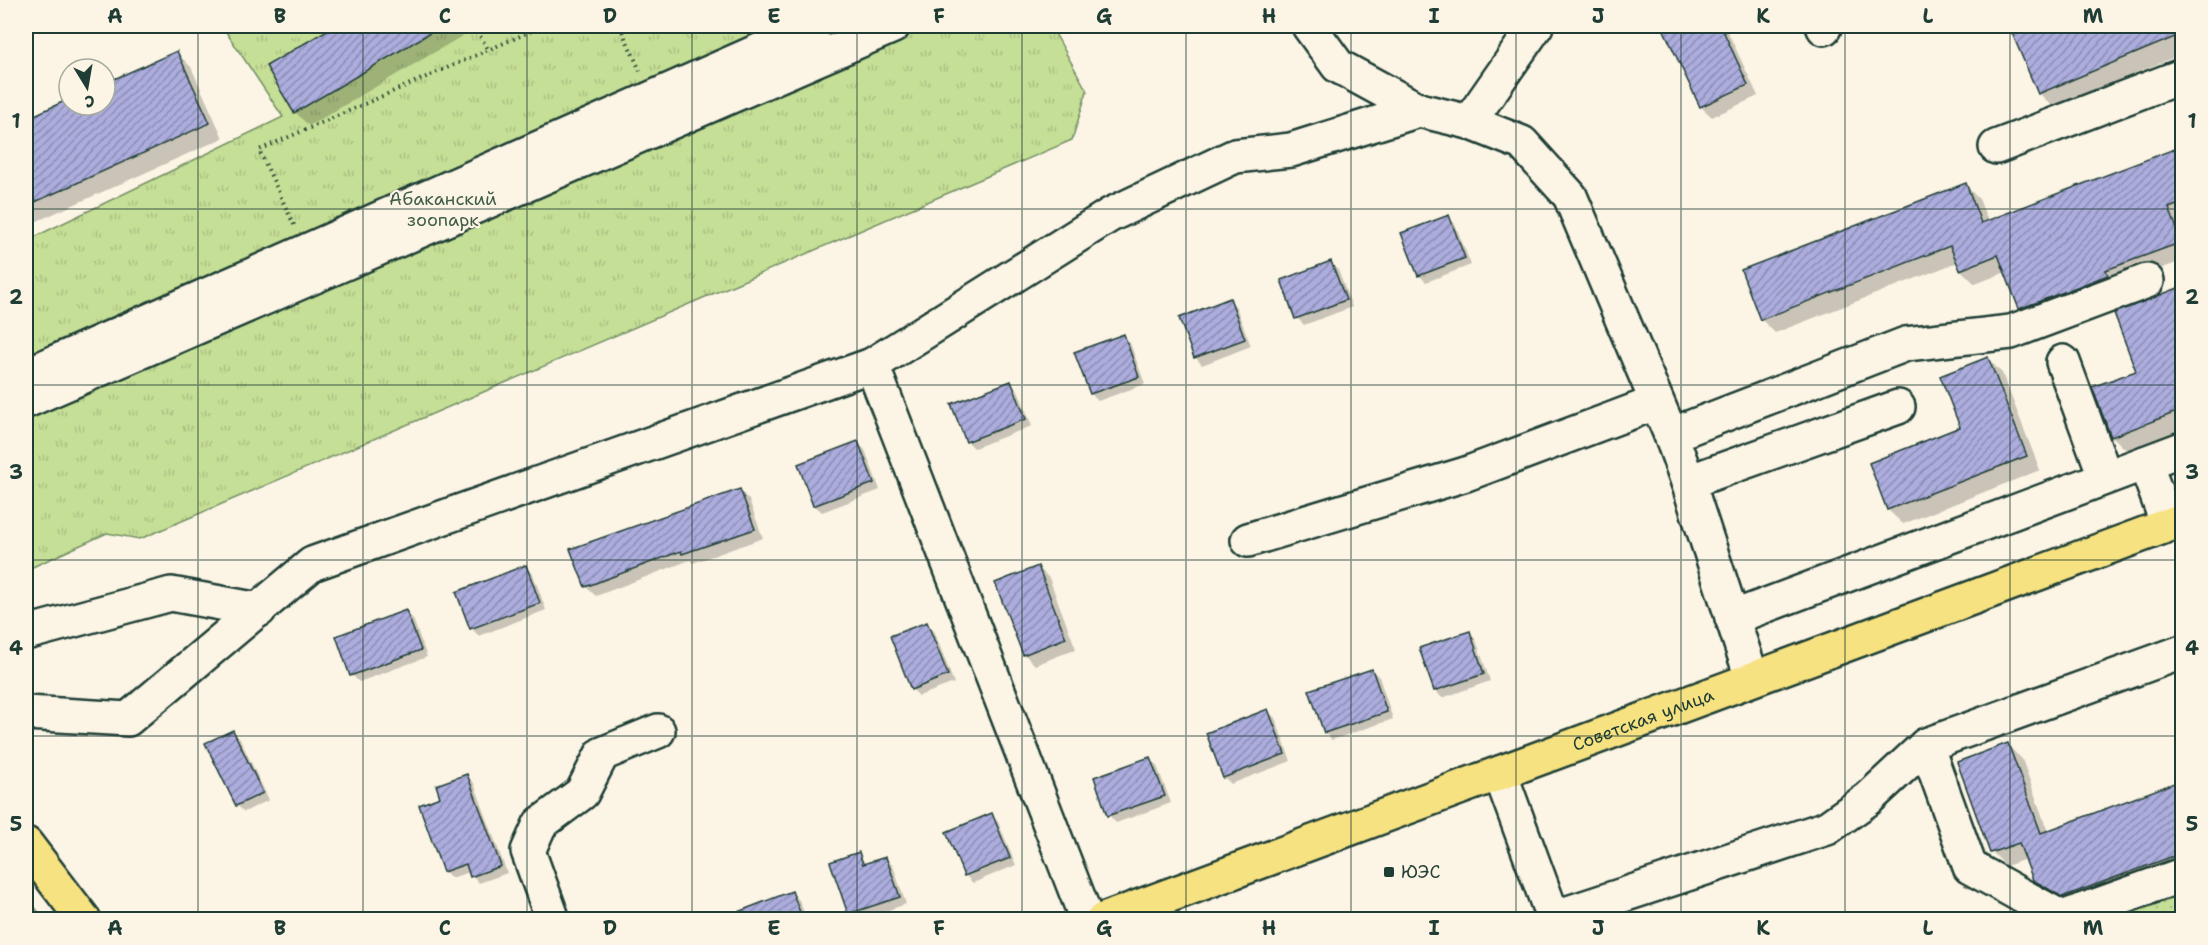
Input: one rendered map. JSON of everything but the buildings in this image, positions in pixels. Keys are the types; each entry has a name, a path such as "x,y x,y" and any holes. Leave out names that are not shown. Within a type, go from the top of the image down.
{"main road":[{"name":"Советская улица","path":"1103,920 2175,523"},
{"path":"26,844 84,920"}],"street":[{"path":"26,375 815,26"},
{"path":"26,401 893,26"},
{"path":"1310,26 1338,66 1419,110 1469,122 1522,143 1570,196 1655,403 1671,435 1752,678"},
{"path":"1469,122 1536,26"},
{"path":"1996,147 2182,76"},
{"path":"26,713 128,719 312,564 872,365 1110,215 1235,156 1291,150 1419,110"},
{"path":"1671,435 1906,344 2011,332 2147,281"},
{"path":"2063,362 2105,476"},
{"path":"872,365 1087,920"},
{"path":"1248,540 1466,474 1655,403"},
{"path":"1688,482 1898,407"},
{"path":"1732,618 2182,449"},
{"path":"2145,463 2175,523"},
{"path":"26,633 171,594 259,610"},
{"path":"1500,773 1553,919 1827,828 1868,799 1926,745 2182,652"},
{"path":"554,920 528,851 540,824 582,793 602,754 658,731"},
{"path":"1926,745 1970,867 2062,919 2182,875"}],"path":[{"path":"474,26 488,49"},
{"path":"307,251 259,150 543,26"}],"green space":[{"name":"Абаканский зоопарк","path":"222,26 1051,26 1087,91 1072,140 140,539 107,533 26,570 26,241 283,117"},
{"path":"2182,895 2182,919 2115,919"},
{"path":"26,896 44,919 28,919"}],"place":[{"name":"ЮЭС","path":"1389,872"}]}
